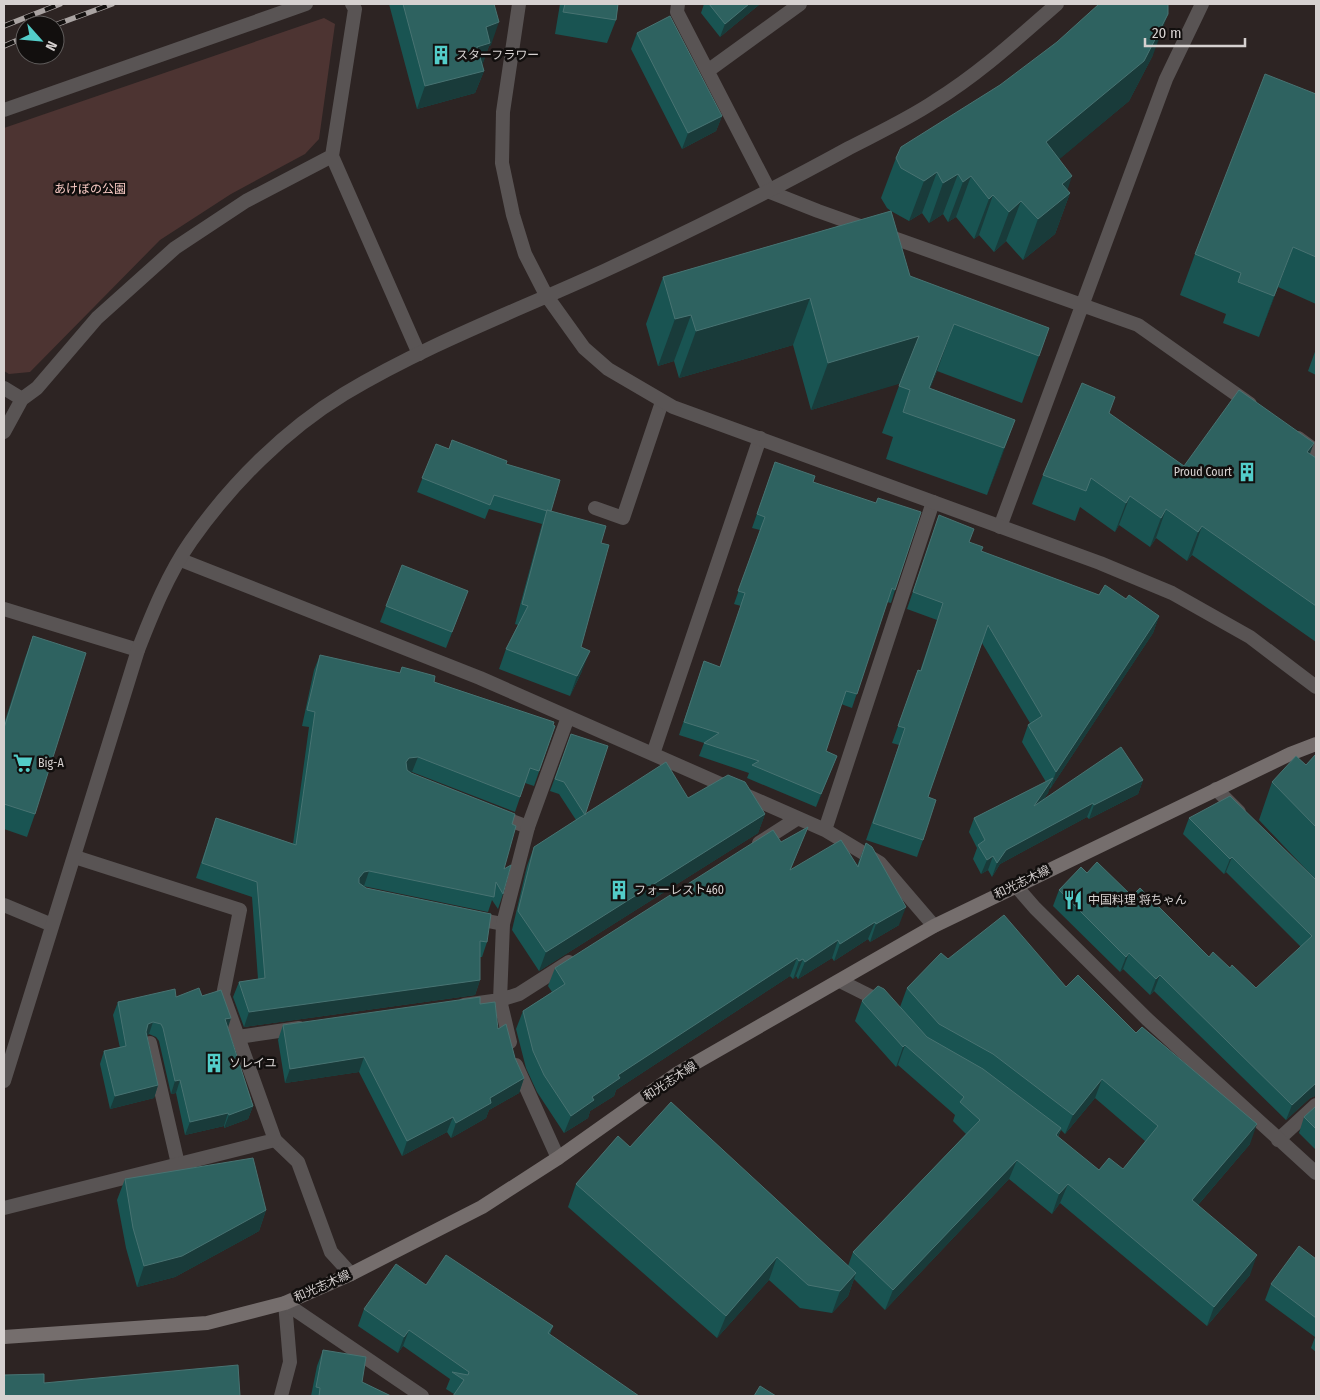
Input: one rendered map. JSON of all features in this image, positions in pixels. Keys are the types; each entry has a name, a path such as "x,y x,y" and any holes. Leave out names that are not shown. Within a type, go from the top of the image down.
{"main road":[{"name":"和光志木線","path":"4,1337 207,1323 285,1303 351,1274 482,1207 558,1158 678,1073 934,926 1015,885 1316,744"}],"street":[{"path":"4,110 306,4"},
{"path":"352,4 355,9 332,156 419,354"},
{"path":"519,4 503,112 502,164 513,215 525,254 546,295 584,348 608,369 662,402 1172,593 1250,637 1316,687"},
{"path":"678,4 677,12 709,70 770,192 818,211 1138,325 1260,411"},
{"path":"709,70 800,4"},
{"path":"4,1081 138,650 150,620 190,542 245,476 284,438 343,394 419,354 546,295 604,271 770,192 936,101 1002,52 1057,4"},
{"path":"1000,527 1084,306 1166,79 1202,4"},
{"path":"4,432 22,399 37,388 97,318 175,248 246,201 332,156"},
{"path":"4,388 22,399"},
{"path":"595,508 623,518 662,402"},
{"path":"1284,428 1316,451"},
{"path":"653,754 760,438"},
{"path":"825,830 933,502"},
{"path":"181,560 480,678 825,830 880,863 934,926"},
{"path":"4,609 138,650"},
{"path":"558,1158 518,1072 500,1000 503,924 528,828 568,717"},
{"path":"1216,790 1250,823"},
{"path":"482,809 528,828"},
{"path":"749,849 798,818"},
{"path":"75,857 240,910 223,995 274,1140 298,1162 331,1252 351,1274"},
{"path":"1015,885 1035,908 1147,1019 1316,1173"},
{"path":"4,904 52,925"},
{"path":"456,914 503,924"},
{"path":"451,1006 500,1000 519,994 584,953"},
{"path":"840,980 882,1001 895,1015"},
{"path":"238,1036 316,1026"},
{"path":"150,1043 178,1164"},
{"path":"1278,1140 1316,1105"},
{"path":"4,1208 274,1140"},
{"path":"281,1396 290,1362 285,1303"},
{"path":"285,1303 422,1396"}],"green space":[{"name":"あけぼの公園","path":"324,18 335,24 319,139 305,154 231,194 160,240 30,372 9,374 4,371 4,128"}],"building":[{"name":"スターフラワー","path":"403,4 494,4 499,22 486,27 490,43 477,47 484,71 425,86"},
{"path":"565,4 618,4 616,20 563,12"},
{"path":"709,4 749,4 725,24"},
{"path":"1099,4 1168,4 1168,14 1144,61 1046,142 1072,176 1062,184 1070,193 1038,219 1021,201 1009,212 993,195 989,199 971,176 963,182 958,174 943,183 937,172 924,181 901,168 896,158 901,147 1000,85 1057,42"},
{"path":"670,16 722,116 688,133 637,33"},
{"path":"1265,74 1316,94 1316,257 1293,247 1274,296 1238,282 1241,273 1195,254"},
{"path":"891,211 910,276 1049,328 1039,356 954,324 929,388 1015,420 1004,448 903,412 910,390 899,386 919,336 828,363 810,298 696,331 691,315 675,319 663,277"},
{"path":"1082,383 1115,397 1109,413 1184,466 1239,390 1314,443 1307,452 1316,458 1316,606 1202,526 1198,532 1166,509 1161,518 1130,496 1126,503 1091,478 1086,491 1043,475"},
{"path":"452,440 507,461 506,464 560,480 551,511 494,495 490,505 422,478 436,444 449,449"},
{"path":"775,462 815,476 813,482 876,503 878,498 921,512 895,590 892,588 857,694 846,691 826,751 837,756 821,794 752,765 759,761 704,743 719,733 684,722 704,661 720,667 745,593 738,591 765,517 757,514"},
{"path":"547,510 606,526 601,543 609,545 581,647 590,651 577,676 506,649 528,606 522,604"},
{"path":"939,515 974,529 969,542 983,547 981,551 1099,595 1105,585 1126,599 1129,595 1159,616 1056,772 1028,725 1042,716 988,625 928,797 936,800 923,840 873,823 905,728 898,726 918,670 921,671 943,603 913,592"},
{"path":"402,565 468,591 452,632 386,606"},
{"path":"33,636 86,653 35,814 4,804 4,728"},
{"path":"320,655 400,673 402,667 435,676 434,682 554,722 553,725 555,726 539,771 530,768 520,797 418,757 409,758 406,762 407,770 411,773 515,814 512,824 516,826 504,869 511,865 503,894 496,882 494,897 369,871 364,872 359,878 359,883 366,888 491,914 487,942 480,941 480,980 249,1012 239,982 265,978 257,882 202,863 216,818 296,845 315,712 307,710"},
{"path":"571,734 608,746 585,815 564,782 555,779"},
{"path":"1121,747 1143,780 1094,805 1093,803 1006,850 997,863 993,856 987,860 978,845 985,840 974,818 1053,778 1034,806"},
{"path":"1316,754 1316,827 1272,782 1296,756 1306,765"},
{"path":"666,762 688,798 728,775 745,782 765,814 546,952 518,911 534,847"},
{"path":"1230,796 1316,880 1316,1083 1292,1105 1160,975 1156,979 1129,953 1126,957 1059,890 1081,867 1087,873 1097,862 1132,896 1140,888 1209,957 1213,952 1230,968 1232,965 1256,988 1312,936 1232,857 1230,859 1189,818"},
{"path":"808,827 790,870 841,840 858,867 866,843 872,847 906,907 876,924 875,922 840,944 838,940 805,962 803,959 799,961 797,958 618,1075 620,1078 592,1097 594,1100 571,1116 544,1075 533,1051 523,1011 565,984 555,968 773,830 781,842"},
{"path":"1004,915 1066,987 1078,975 1136,1033 1142,1027 1257,1124 1192,1200 1257,1255 1214,1307 1068,1184 1059,1194 1017,1160 893,1290 853,1252 980,1120 960,1102 964,1097 905,1045 903,1047 862,1001 878,986 884,989 927,1037 983,1069 1061,1128 1056,1135 1099,1170 1109,1158 1123,1169 1158,1126 1102,1079 1073,1115 993,1054 939,1024 907,988 941,953 948,959"},
{"path":"199,988 202,996 221,990 231,1018 225,1019 253,1106 229,1115 228,1113 190,1122 180,1080 175,1081 163,1028 161,1024 153,1022 148,1024 146,1032 158,1085 115,1096 104,1051 126,1046 118,1002 175,989 176,997"},
{"path":"480,997 480,1004 495,1002 498,1029 506,1024 515,1058 524,1078 490,1098 491,1103 456,1123 453,1117 407,1141 364,1057 290,1069 283,1025"},
{"path":"671,1102 856,1273 840,1291 808,1285 777,1257 726,1316 576,1184 618,1136 630,1147"},
{"path":"1316,1106 1316,1129 1304,1117"},
{"path":"253,1158 266,1210 182,1256 144,1266 133,1228 125,1179"},
{"path":"1299,1246 1316,1259 1316,1318 1271,1284"},
{"path":"446,1255 553,1326 548,1333 639,1396 453,1396 464,1380 452,1372 468,1375 469,1372 409,1330 404,1337 364,1309 396,1264 426,1285"},
{"path":"323,1350 366,1357 362,1382 391,1396 319,1396 320,1388 316,1387"},
{"path":"238,1365 240,1396 4,1396 4,1375 44,1374 44,1383"},
{"path":"760,1386 776,1396 754,1396"}],"railway":[{"path":"4,26 60,4"},
{"path":"65,21 112,4"},
{"path":"4,46 15,41"}],"place":[{"name":"スターフラワー","path":"441,55"},
{"name":"Proud Court","path":"1247,472"},
{"name":"Big-A","path":"23,763"},
{"name":"フォーレスト460","path":"619,890"},
{"name":"中国料理 将ちゃん","path":"1073,900"},
{"name":"ソレイユ","path":"214,1063"}]}
